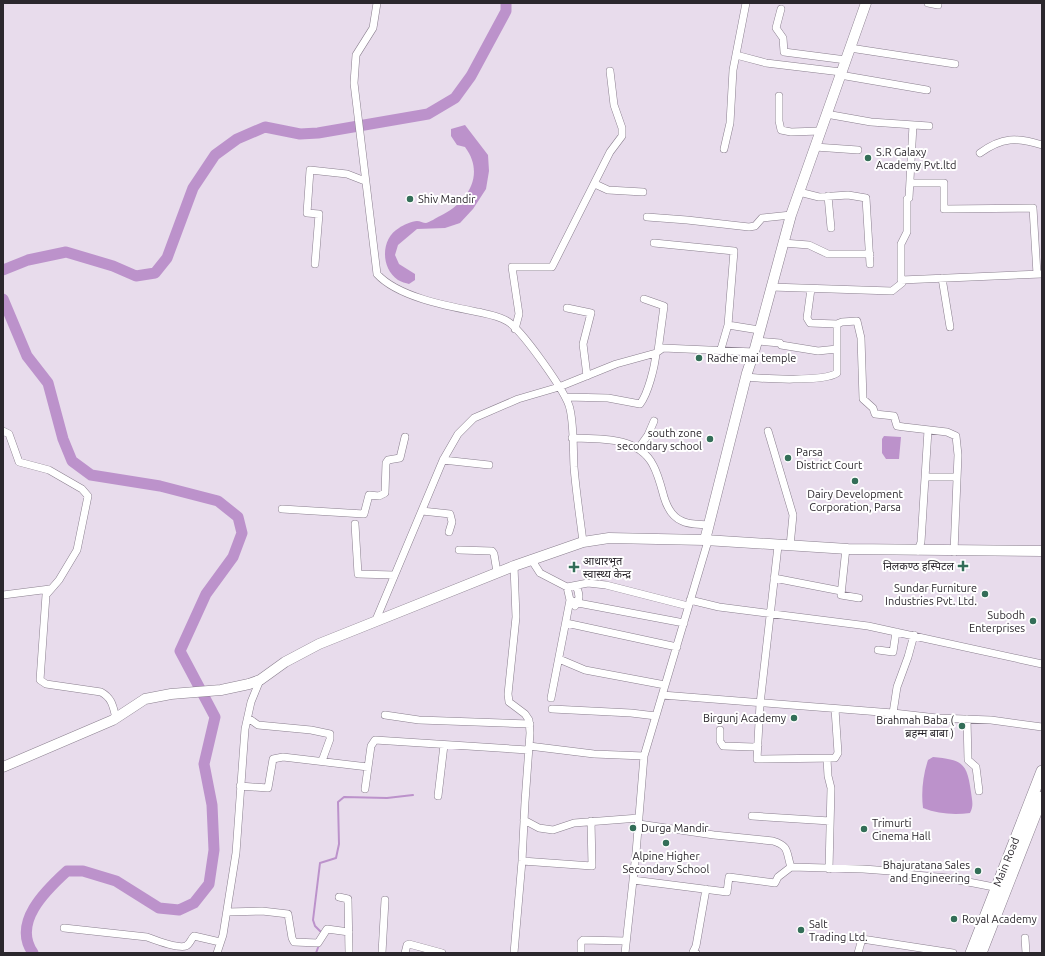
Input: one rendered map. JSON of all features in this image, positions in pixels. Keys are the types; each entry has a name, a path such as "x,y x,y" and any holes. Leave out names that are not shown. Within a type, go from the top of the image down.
{"main road":[{"path":"706,541 746,378 791,215 866,3"},
{"path":"3,766 116,718 145,699 171,694 221,690 260,680 286,662 319,644 497,572 583,542 609,538 918,551 1042,551"},
{"name":"Main Road","path":"971,953 1039,799 1042,771"},
{"name":"Main Road","path":"981,953 1001,888"}],"street":[{"path":"377,3 373,28 356,55 354,83 374,265 377,274 385,283 401,291 446,306 488,314 507,321 515,329 566,397 570,410 583,542"},
{"path":"724,149 730,123 733,70 746,3"},
{"path":"928,3 938,5"},
{"path":"781,9 776,28 783,38 784,52 846,60"},
{"path":"850,48 955,64"},
{"path":"736,55 766,63 841,73 927,90"},
{"path":"515,329 519,314 512,267 552,267 610,152 622,136 622,128 614,105 610,71"},
{"path":"780,96 779,121 781,130 792,132 820,131"},
{"path":"826,114 871,122 929,126"},
{"path":"771,287 892,291 902,283 901,244 907,232 906,199 909,198 914,125"},
{"path":"980,153 994,143 1005,141 1021,140 1042,145"},
{"path":"815,147 858,150"},
{"path":"314,264 320,214 307,213 310,170 347,174 365,181"},
{"path":"901,280 1039,274 1033,208 944,209 944,183 910,183"},
{"path":"595,184 608,190 644,192"},
{"path":"799,192 819,197 848,195 866,198 870,264"},
{"path":"828,196 831,228"},
{"path":"646,217 750,227 755,226 762,218 791,215"},
{"path":"654,243 734,251 728,325 721,349"},
{"path":"783,243 809,245 828,254 870,254"},
{"path":"942,278 950,327"},
{"path":"811,289 807,318 810,323 837,324 842,322 857,321 861,338 862,399 873,408 875,414 894,416 898,426 946,432 956,436 957,477 954,552"},
{"path":"566,397 608,398 640,404 644,398 652,376 664,306 644,299"},
{"path":"567,308 591,313 584,344 587,376"},
{"path":"746,378 766,380 823,378 836,374 837,324"},
{"path":"728,325 759,330"},
{"path":"757,342 780,343 781,345 818,351 837,349"},
{"path":"375,622 443,460 458,434 474,418 518,399 559,388 616,364 657,352 663,348 721,349 754,352"},
{"path":"638,449 648,435 654,420"},
{"path":"918,551 921,542 928,430"},
{"path":"3,431 9,434 19,462 49,470 82,489 88,496 77,550 63,574 46,594 40,680 46,684 101,692 108,696 112,702 116,718"},
{"path":"768,431 793,515 790,546"},
{"path":"282,509 364,514 369,495 379,496 385,493 386,463 388,460 400,458 405,436"},
{"path":"572,438 606,438 622,442 638,449 653,464 667,506 673,515 682,521 709,525"},
{"path":"443,460 489,465"},
{"path":"925,478 957,477"},
{"path":"422,511 450,514 452,522 449,532"},
{"path":"355,524 358,574 394,575"},
{"path":"624,953 639,821 644,756 684,623 706,541"},
{"path":"778,546 760,704 757,759 835,758 838,753 835,709"},
{"path":"846,548 841,595 859,598"},
{"path":"459,550 492,551 494,554 497,572"},
{"path":"531,559 540,573 567,587 588,583 606,585 689,603 868,626 1042,664"},
{"path":"514,566 516,617 508,694 509,702 525,714 530,724 522,861 514,953"},
{"path":"774,578 841,591"},
{"path":"568,614 578,603 579,592 576,586"},
{"path":"551,698 568,614 570,600 567,587"},
{"path":"3,595 50,589"},
{"path":"570,600 578,603 684,623"},
{"path":"566,623 677,647"},
{"path":"878,650 893,652 896,632"},
{"path":"893,713 896,687 908,657 914,635"},
{"path":"559,659 585,670 665,685"},
{"path":"217,953 227,912 236,853 240,786 244,765 245,729 251,702 260,680"},
{"path":"662,695 760,704 893,713 1042,727"},
{"path":"552,708 656,716"},
{"path":"385,715 419,720 530,724"},
{"path":"248,718 258,725 311,730 330,734 330,739 322,761"},
{"path":"967,720 968,760 976,767 979,791"},
{"path":"720,730 720,741 723,746 754,747 758,745"},
{"path":"365,789 371,746 375,740 644,756"},
{"path":"438,796 444,745"},
{"path":"240,786 268,788 273,760 289,757 368,767"},
{"path":"827,759 828,776 831,788 829,869"},
{"path":"752,816 830,821"},
{"path":"524,820 539,828 554,830 574,823 591,821 639,821 714,835 773,841 781,843 786,848 791,867"},
{"path":"522,861 592,866 591,821"},
{"path":"633,880 727,892 729,877 775,883 778,877 791,867 904,872 904,874 948,878 1001,888"},
{"path":"696,953 693,952 696,946 706,889"},
{"path":"339,897 348,899 349,953"},
{"path":"382,953 385,900"},
{"path":"227,912 262,911 288,914 294,942 318,943 327,929 348,932"},
{"path":"64,928 147,937 158,942 183,947 189,944 194,936 220,942"},
{"path":"1025,938 1026,953"},
{"path":"858,953 862,939 953,953"},
{"path":"581,953 581,942 583,940 626,941"},
{"path":"405,953 407,945 409,944 442,953"}],"shaded area":[{"path":"465,125 488,155 489,171 486,189 473,209 460,223 445,228 417,229 398,245 395,255 399,264 415,274 415,280 409,284 398,280 392,275 388,268 385,253 386,246 393,233 408,223 417,221 426,223 450,210 465,196 470,187 474,168 471,157 465,147 457,145 451,136 451,129"},
{"path":"884,436 901,437 899,459 886,459 882,453 882,439"},
{"path":"933,757 957,761 965,769 972,800 972,808 970,813 946,814 923,808 922,790 925,772 928,760"}],"waterway":[{"path":"3,270 28,260 66,252 113,266 136,276 155,273 167,258 193,188 215,155 237,139 265,127 300,134 318,133 428,114 455,98 471,76 506,11 506,3"},
{"path":"3,299 27,356 48,383 63,439 72,461 91,475 160,486 218,501 238,517 242,533 233,557 206,594 180,651 215,717 204,764 212,805 214,850 209,884 194,903 179,910 159,908 116,881 83,871 67,871 41,898 29,919 26,930 28,942 33,953"},
{"path":"322,933 315,926 313,920 320,863 336,858 339,844 338,802 344,797 387,798 413,795"},
{"path":"316,953 319,945"}],"place":[{"name":"S.R Galaxy Academy Pvt.ltd","path":"868,158"},
{"name":"Shiv Mandir","path":"410,199"},
{"name":"Radhe mai temple","path":"699,358"},
{"name":"south zone secondary school","path":"710,439"},
{"name":"Parsa District Court","path":"788,458"},
{"name":"Dairy Development Corporation, Parsa","path":"855,481"},
{"name":"निलकण्ठ हस्पिटल","path":"963,566"},
{"name":"आधारभूत स्वास्थ्य केन्द्र","path":"574,567"},
{"name":"Sundar Furniture Industries Pvt. Ltd.","path":"985,594"},
{"name":"Subodh Enterprises","path":"1033,621"},
{"name":"Birgunj Academy","path":"794,718"},
{"name":"Brahmah Baba ( ब्रहम्म बाबा )","path":"962,726"},
{"name":"Durga Mandir","path":"633,828"},
{"name":"Trimurti Cinema Hall","path":"864,829"},
{"name":"Alpine Higher Secondary School","path":"666,843"},
{"name":"Bhajuratana Sales and Engineering","path":"978,871"},
{"name":"Royal Academy","path":"954,919"},
{"name":"Salt Trading Ltd.","path":"801,930"}]}
